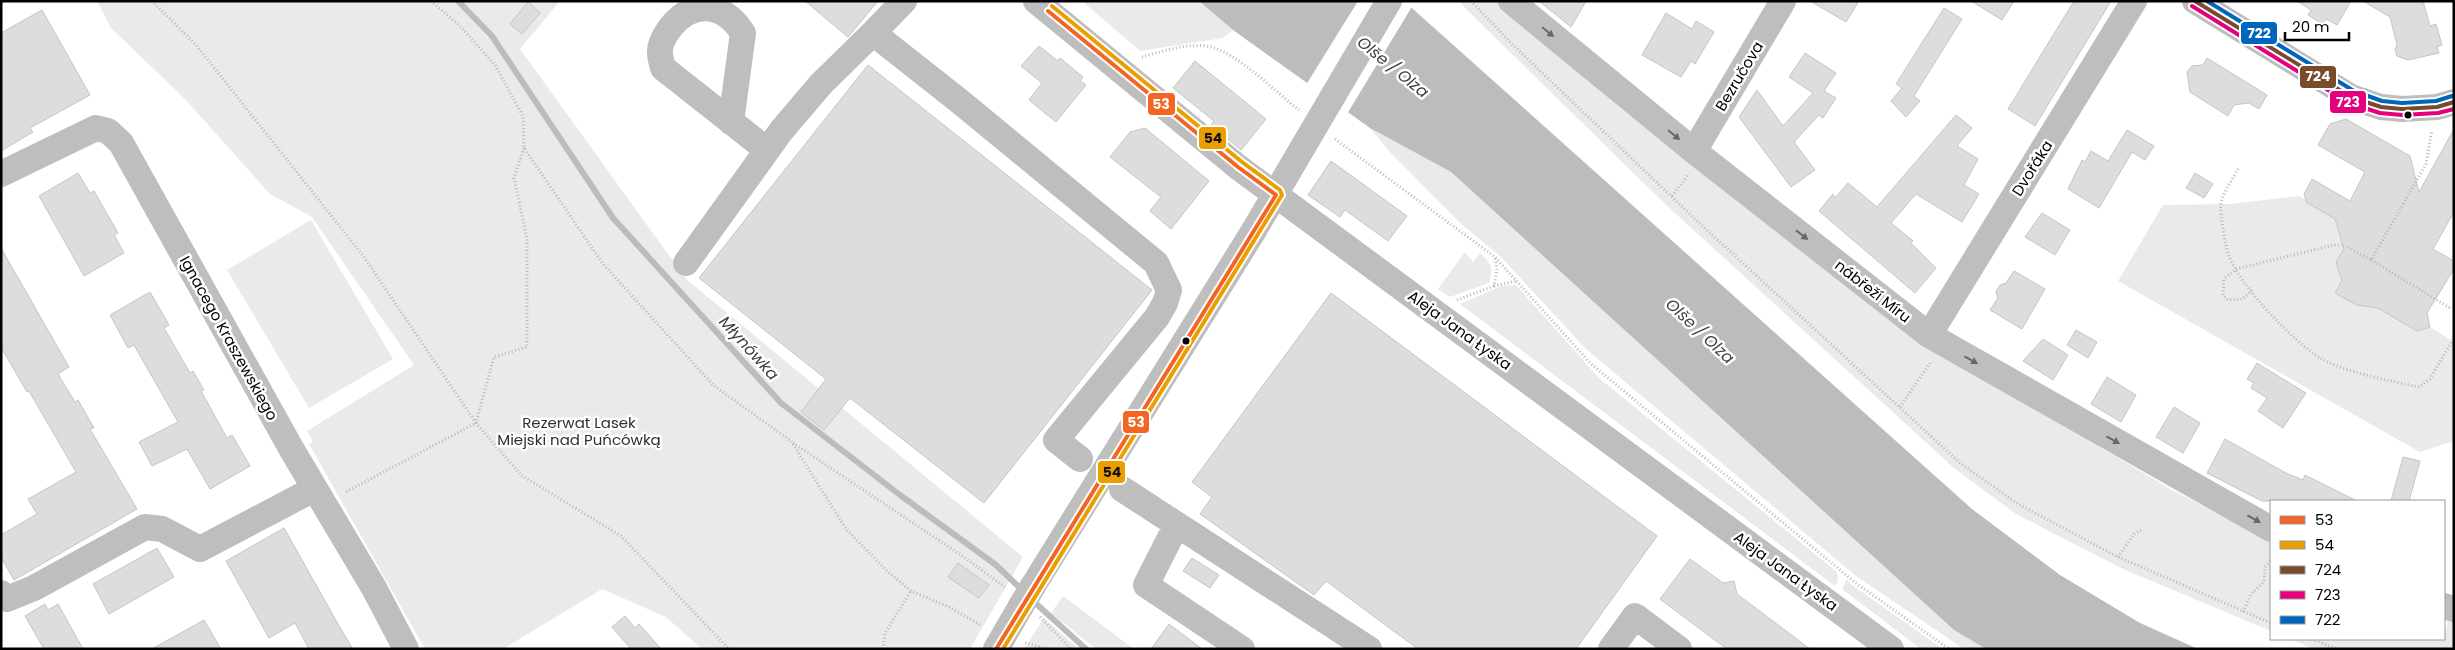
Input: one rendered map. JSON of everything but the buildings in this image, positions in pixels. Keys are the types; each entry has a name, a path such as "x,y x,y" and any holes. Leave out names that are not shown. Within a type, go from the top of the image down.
{"street":[{"path":"686,262 767,150 821,84 904,1"},
{"name":"Aleja Jana Łyska","path":"1036,1 1276,195 1891,649"},
{"path":"1006,644 1020,593 1276,195 1389,1"},
{"name":"nábřeží Míru","path":"1511,1 1694,151 1936,339 2270,528"},
{"name":"Bezručova","path":"1694,151 1783,1"},
{"name":"Dvořáka","path":"1936,339 2134,1"},
{"path":"2195,1 2350,97 2381,107 2402,109 2445,105"},
{"path":"873,33 958,100 1156,263 1169,290 1165,303 1156,317 1056,440 1080,459"},
{"path":"731,122 767,150"},
{"name":"Ignacego Kraszewskiego","path":"1,174 96,128 108,131 121,143 292,450 374,588 406,649"},
{"path":"1122,489 1176,526 1369,649"},
{"path":"1,592 7,599 34,588 145,527 162,529 200,549 319,496"},
{"path":"1176,526 1146,585 1242,649"},
{"path":"1611,649 1635,616 1679,649"}],"path":[{"path":"152,1 196,45 364,257 476,423 521,475 621,536 729,649"},
{"path":"319,496 476,423 494,357 527,347 527,239 514,178 524,148 523,116 495,65 460,26 431,1"},
{"path":"1471,1 1512,44 1696,220 1960,463 2018,504 2118,556 2270,623"},
{"path":"1139,58 1190,46 1211,47 1235,58 1304,115"},
{"path":"2370,260 2426,164 2445,105"},
{"path":"1328,134 1495,257 1590,363 1842,571 1949,649"},
{"path":"524,148 603,264 713,385 791,441 1020,593"},
{"path":"2238,169 2221,201 2228,256 2279,324 2321,359 2341,367 2419,387 2430,379 2454,338"},
{"path":"2252,290 2243,299 2237,301 2228,300 2223,295 2224,279 2236,269 2334,245 2343,245"},
{"path":"2348,247 2450,308"},
{"path":"1494,286 1497,270 1495,257"},
{"path":"1452,306 1458,299 1494,286 1517,281"},
{"path":"1900,408 1936,339"},
{"path":"791,441 846,529 887,571 910,591 949,607 1006,644 1048,649"},
{"path":"2118,556 2134,534 2141,530"},
{"path":"2243,612 2251,594 2264,582 2265,567 2270,561"},
{"path":"1842,571 1842,576"},
{"path":"883,649 885,633 910,591"},
{"path":"2314,640 2337,649"}],"green space":[{"name":"Rezerwat Lasek Miejski nad Puńcówką","path":"97,1 560,1 520,49 686,279 1023,557 970,649 702,649 666,617 602,589 503,649 425,649 309,444 313,442 307,431 414,365 312,217 270,194 184,98 111,28"},
{"path":"1082,1 1199,1 1233,30 1223,38 1140,51"},
{"path":"1458,1 1501,1 1921,341 2172,490 2270,540 2270,631 2123,569 2016,514 1954,468 1664,203"},
{"path":"1370,128 1451,172 1954,630 1986,649 1964,649 1856,576 1586,349 1501,257 1460,223 1389,151"},
{"path":"2299,196 2335,219 2344,249 2336,262 2342,281 2335,293 2378,308 2417,331 2430,327 2454,342 2454,441 2420,452 2118,281 2163,205 2230,204"},
{"path":"311,220 393,359 309,408 227,270"},
{"path":"1465,252 1473,262 1480,253 1487,260 1491,270 1489,283 1450,297 1438,289"},
{"path":"1516,285 1599,378 1837,572 1838,580 1835,586 1460,304 1502,286"},
{"path":"1847,579 1852,585 1943,649 1921,649 1842,589"},
{"path":"1063,596 1134,649 1096,649 1051,613"},
{"path":"2449,616 2454,618 2454,649 2314,649 2292,640 2445,640"},
{"path":"1044,618 1079,649 1024,649"}],"water":[{"name":"Olše / Olza","path":"1199,1 1404,1 1972,509 2060,575 2140,623 2198,649 1986,649 1954,630 1451,172 1370,128 1233,30"}],"pier":[{"path":"1358,1 1408,1 1413,5 1347,114 1306,85"}],"waterway":[{"name":"Młynówka","path":"458,1 492,36 613,218 781,403 900,495 996,565 1023,591"},
{"name":"Młynówka","path":"1032,600 1086,649"}],"transit line":[{"name":"724","path":"2195,1 2351,97 2381,107 2402,109 2437,107 2454,102"},
{"name":"722","path":"2207,1 2354,91 2382,101 2402,103 2436,101 2452,96"},
{"name":"54","path":"1003,649 1282,195 1280,190 1242,162 1052,6"},
{"name":"723","path":"2192,6 2349,103 2380,113 2402,115 2438,113 2454,109"},
{"name":"53","path":"1048,11 1238,167 1276,195"},
{"name":"53","path":"996,649 1276,195"}]}
